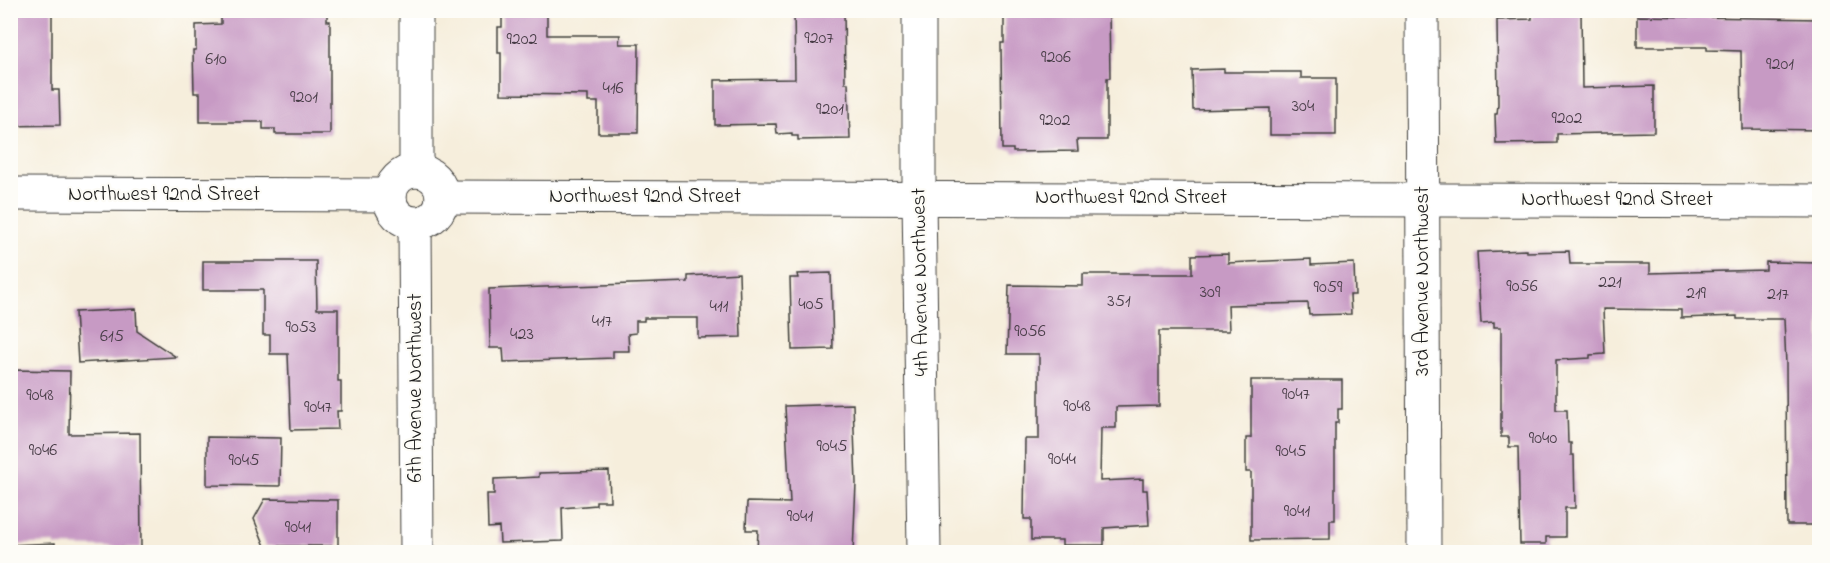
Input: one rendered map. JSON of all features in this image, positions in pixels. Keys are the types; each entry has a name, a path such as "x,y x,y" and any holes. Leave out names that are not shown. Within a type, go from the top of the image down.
{"street":[{"path":"416,10 416,171"},
{"name":"4th Avenue Northwest","path":"919,10 924,552"},
{"name":"3rd Avenue Northwest","path":"1422,10 1424,552"},
{"path":"416,171 427,173 440,184 442,197 440,209 435,216 415,224 402,220 395,214 391,206 390,195 396,181 402,175 416,171"},
{"name":"Northwest 92nd Street","path":"10,194 390,195"},
{"name":"Northwest 92nd Street","path":"442,197 1820,201"},
{"name":"6th Avenue Northwest","path":"415,224 417,552"}],"building":[{"path":"10,10 52,10 52,90 59,90 60,125 10,126"},
{"path":"327,10 327,21 330,21 330,134 275,134 275,129 263,129 263,122 200,122 200,93 194,93 193,50 196,50 196,25 221,24 221,12"},
{"path":"502,10 547,10 547,35 620,35 619,44 639,44 638,133 598,133 598,102 588,102 588,95 501,94 501,53 498,53 498,27 502,27"},
{"path":"794,10 844,10 845,83 848,83 850,139 798,140 798,136 792,136 792,133 777,134 776,124 715,125 715,80 795,79"},
{"path":"1004,10 1109,10 1110,78 1107,78 1107,140 1077,140 1078,151 1013,152 1013,149 1002,149 1001,43 1004,43"},
{"path":"1532,11 1581,11 1582,88 1654,86 1654,132 1557,134 1557,143 1496,144 1497,20 1532,19"},
{"path":"1637,16 1820,19 1820,130 1742,129 1741,51 1707,50 1707,47 1637,47"},
{"path":"1224,69 1224,72 1301,72 1301,78 1336,78 1336,135 1270,135 1270,108 1193,110 1192,70"},
{"path":"1526,250 1526,252 1569,251 1570,264 1650,264 1650,273 1766,270 1766,262 1820,263 1820,525 1787,525 1784,319 1737,319 1737,316 1681,318 1681,310 1603,309 1605,354 1590,355 1590,358 1556,360 1556,410 1567,410 1568,443 1571,443 1571,455 1574,455 1575,508 1565,508 1565,537 1546,537 1546,544 1520,544 1518,447 1509,447 1509,437 1501,437 1501,327 1494,327 1494,322 1481,323 1477,252"},
{"path":"1228,254 1228,263 1311,259 1311,265 1354,263 1355,295 1350,295 1351,314 1309,315 1308,303 1228,305 1229,331 1159,331 1159,406 1116,407 1116,428 1101,428 1100,481 1143,479 1143,490 1147,490 1149,525 1104,528 1104,545 1062,545 1062,540 1031,540 1031,519 1024,519 1025,439 1039,439 1039,354 1007,354 1009,285 1083,286 1083,274 1192,274 1192,255"},
{"path":"203,261 316,261 317,309 338,309 338,381 341,381 341,411 337,411 338,429 291,430 288,354 270,354 270,335 263,335 263,290 203,290"},
{"path":"739,273 741,337 698,338 698,318 644,318 644,321 636,321 636,333 628,334 629,351 613,351 613,358 504,362 503,348 490,348 489,289 688,282 688,276"},
{"path":"831,273 833,349 792,350 790,278 798,278 797,274"},
{"path":"136,309 137,331 176,357 78,363 75,312"},
{"path":"10,370 70,371 69,434 140,433 141,548 55,546 55,543 10,545"},
{"path":"1251,380 1342,380 1342,409 1338,409 1338,423 1335,423 1335,520 1330,520 1330,539 1251,540 1251,472 1246,472 1246,438 1251,438"},
{"path":"853,404 856,483 853,552 757,552 758,530 746,530 747,502 790,503 785,406"},
{"path":"207,437 281,438 280,486 207,485"},
{"path":"609,471 610,501 596,501 596,505 562,508 563,541 500,543 499,527 488,528 487,494 494,494 494,479 539,477 539,473"},
{"path":"265,499 338,500 338,546 265,546 254,519"}]}
